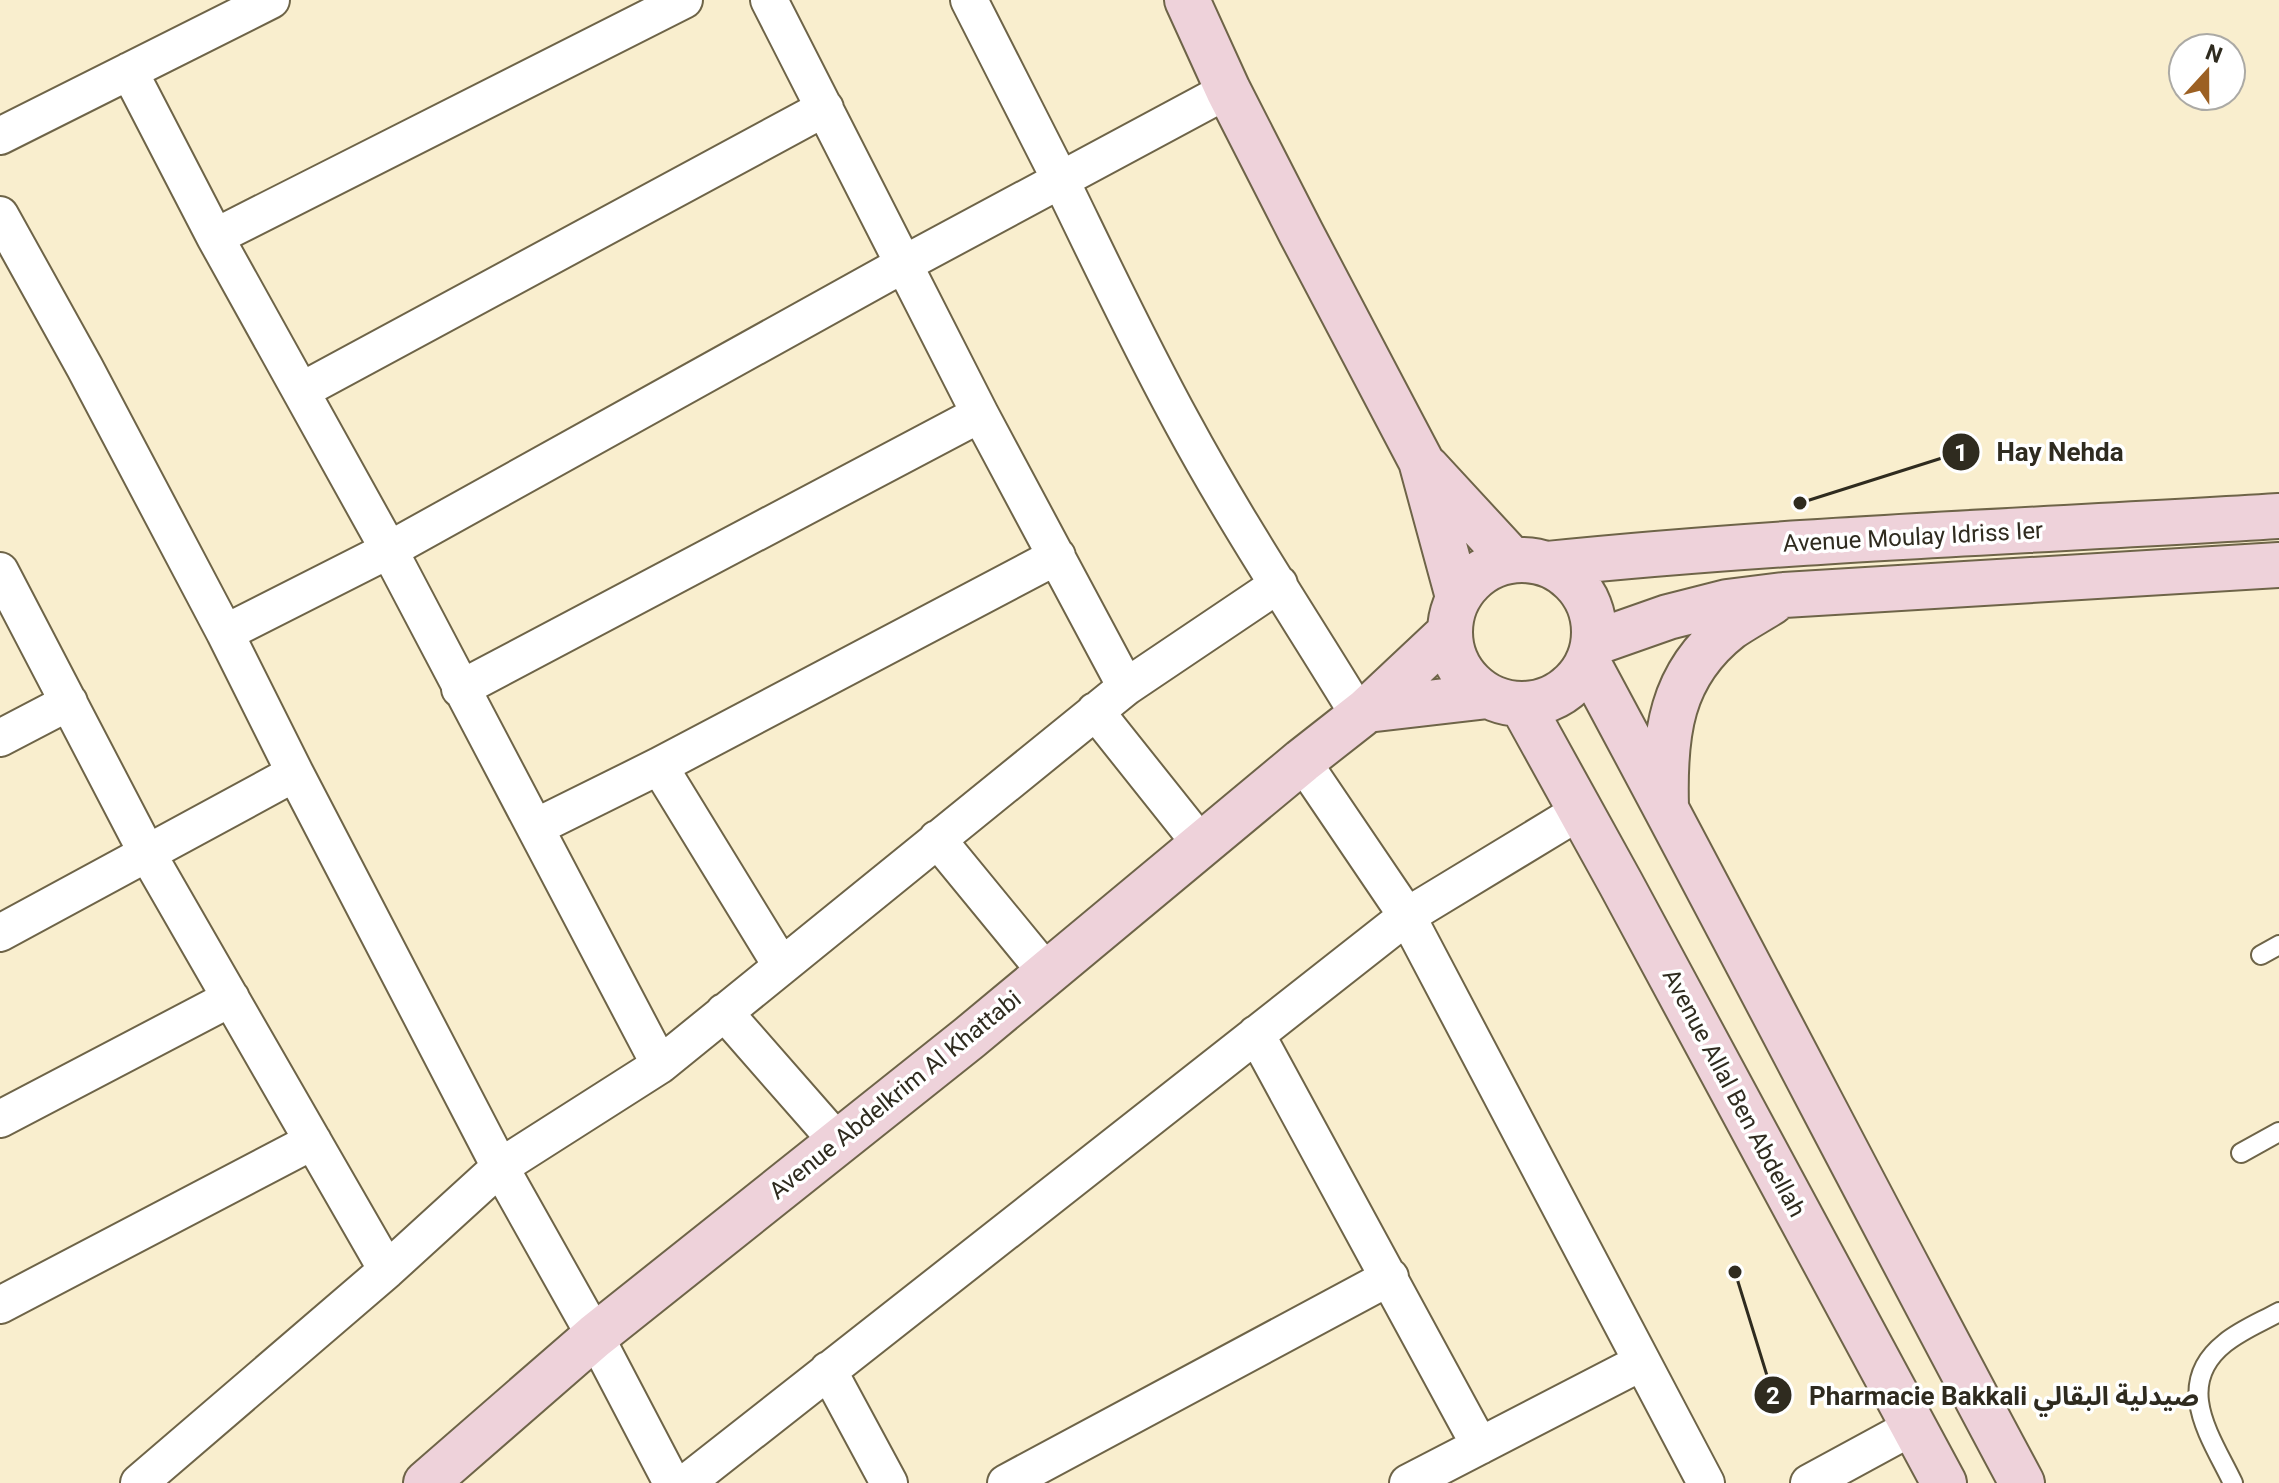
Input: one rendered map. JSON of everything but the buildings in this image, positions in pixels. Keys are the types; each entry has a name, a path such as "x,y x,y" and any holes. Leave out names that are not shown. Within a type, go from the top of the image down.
{"main road":[{"path":"1187,0 1228,90 1421,461 1453,615 1454,658 1467,680 1505,700"},
{"path":"1421,461 1530,562"},
{"name":"Avenue Moulay Idriss Ier","path":"1530,562 1749,546 2279,516"},
{"path":"1363,713 1505,700 1549,700 1572,686 1591,653 1594,623 1589,604 1579,587 1564,573 1530,562 1496,564 1481,572 1468,583 1453,615"},
{"name":"Avenue Moulay Idriss Ier","path":"1591,653 1668,617 1727,602 1784,595 2279,565"},
{"path":"1666,808 1668,730 1684,682 1697,662 1729,629 1784,595"},
{"name":"Avenue Abdelkrim Al Khattabi","path":"426,1483 595,1336 1047,973 1363,713 1453,615"},
{"path":"1591,653 1666,808 2022,1483"},
{"name":"Avenue Allal Ben Abdellah","path":"1505,700 1580,811 1944,1483"}],"street":[{"path":"0,136 271,0"},
{"path":"215,237 684,0"},
{"path":"769,0 980,414 1126,687"},
{"path":"969,0 1110,286 1183,423 1239,523 1363,713"},
{"path":"129,71 215,237 389,550 660,1065"},
{"path":"225,633 389,550 904,264 1228,90"},
{"path":"301,391 825,108"},
{"path":"0,215 225,633 500,1167 595,1336 672,1483"},
{"path":"460,689 980,414"},
{"path":"536,827 659,766 1057,556"},
{"path":"0,571 147,853 387,1270"},
{"path":"139,1483 387,1270 500,1167 660,1065 1095,711 1279,584"},
{"path":"0,738 69,702"},
{"path":"1095,711 1201,844"},
{"path":"1302,761 1407,916 1706,1483"},
{"path":"659,766 781,965"},
{"path":"0,933 295,773"},
{"path":"686,1483 1407,916 1580,811"},
{"path":"937,839 1047,973"},
{"path":"0,1119 231,998"},
{"path":"724,1012 838,1142"},
{"path":"1256,1034 1480,1446"},
{"path":"0,1305 313,1141"},
{"path":"1006,1483 1390,1277"},
{"path":"1408,1483 1642,1362"},
{"path":"828,1370 889,1483"},
{"path":"1809,1483 1914,1426"}],"lane":[{"path":"2261,955 2279,945"},
{"path":"2241,1153 2279,1132"},
{"path":"2233,1483 2198,1408 2197,1393 2201,1378 2208,1361 2223,1344 2279,1312"}],"place":[{"name":"Hay Nehda","path":"1800,503"},
{"name":"Pharmacie Bakkali صيدلية البقالي","path":"1735,1272"}]}
